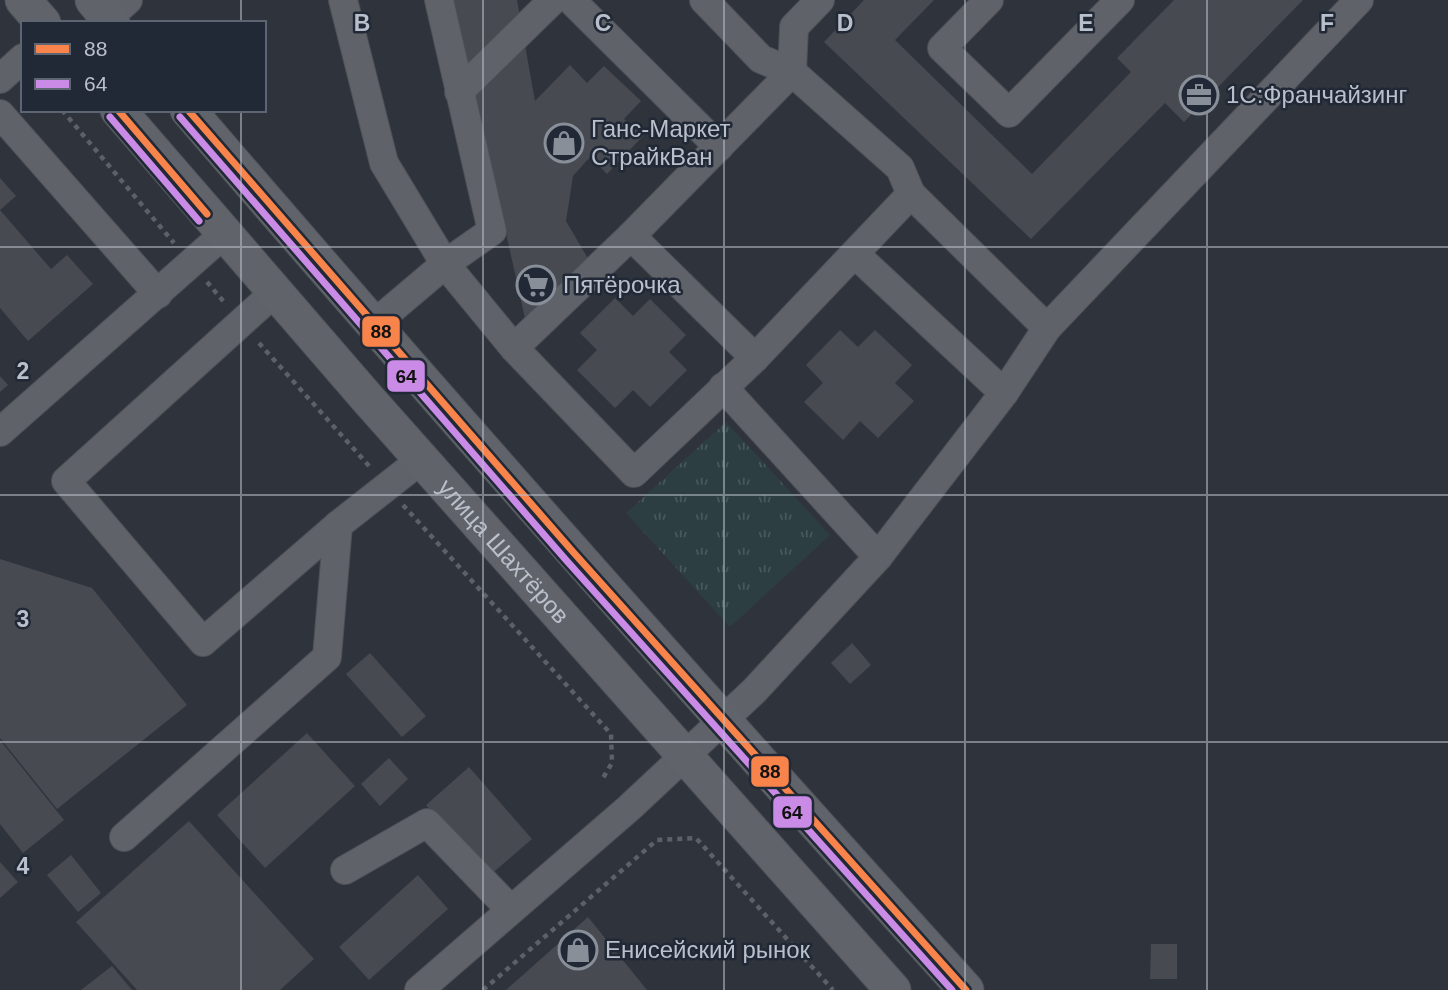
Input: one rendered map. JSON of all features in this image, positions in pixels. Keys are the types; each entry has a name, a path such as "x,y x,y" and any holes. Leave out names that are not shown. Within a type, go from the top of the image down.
{"main road":[{"path":"23,0 41,21"},
{"name":"улица Шахтёров","path":"120,112 422,459 893,990"},
{"name":"улица Шахтёров","path":"190,112 373,325 721,720 966,990"}],"street":[{"path":"343,0 384,163 445,264 514,348 634,473 755,358 856,255 911,194"},
{"path":"373,325 445,264 492,231 439,0"},
{"path":"459,92 553,0"},
{"path":"571,0 719,147"},
{"path":"704,0 761,59 792,72 900,168 911,194 1047,328"},
{"path":"514,348 631,236 792,72 794,27 820,0"},
{"path":"989,0 942,48 1009,113 1120,0"},
{"path":"419,990 629,808 754,691 878,557 1004,393 1047,328 1359,0"},
{"path":"0,79 21,60"},
{"path":"0,114 158,294"},
{"path":"0,432 224,234"},
{"path":"631,236 755,358"},
{"path":"856,255 1004,393"},
{"path":"275,292 66,481 203,642 338,525 422,459"},
{"path":"723,387 878,557"},
{"path":"124,837 327,657 338,525"},
{"path":"345,870 427,823 511,910"}],"path":[{"path":"64,112 241,323 611,734 612,763 603,778"},
{"path":"483,990 657,840 696,838 833,990"}],"green space":[{"path":"726,422 830,535 730,627 626,513"}],"building":[{"path":"454,0 517,0 535,101 570,65 587,83 604,66 641,101 624,119 643,136 607,174 590,157 573,176 566,221 590,262 526,323"},
{"path":"864,0 934,0 895,40 1032,174 1131,72 1117,58 1174,0 1303,0 1184,122 1165,103 1031,239 824,42"},
{"path":"0,178 16,196 0,210"},
{"path":"0,210 51,269 67,255 93,284 28,341 0,308"},
{"path":"615,298 633,316 650,299 686,335 669,352 687,370 650,407 633,390 615,408 577,370 597,350 580,333"},
{"path":"840,330 858,347 875,330 912,365 895,383 914,401 878,438 860,421 843,440 804,402 823,383 806,365"},
{"path":"0,376 8,385 0,392"},
{"path":"0,559 92,588 187,705 57,809 0,738"},
{"path":"852,643 871,665 850,684 831,663"},
{"path":"370,653 426,716 402,737 346,674"},
{"path":"307,733 355,786 265,868 217,815"},
{"path":"0,740 64,820 23,853 0,824"},
{"path":"389,758 408,779 380,806 361,784"},
{"path":"469,767 532,839 489,876 426,805"},
{"path":"189,821 314,959 280,990 137,990 76,922"},
{"path":"71,855 101,893 78,912 47,875"},
{"path":"0,862 18,882 0,898"},
{"path":"418,875 448,909 369,980 339,947"},
{"name":"Енисейский рынок","path":"588,917 647,990 506,990"},
{"path":"1151,944 1177,944 1177,979 1150,979"},
{"path":"112,966 132,990 81,990"}],"transit line":[{"name":"88","path":"120,112 207,214"},
{"name":"88","path":"190,112 574,553 966,990"},
{"name":"64","path":"110,117 199,221"},
{"name":"64","path":"180,117 566,560 952,990"}],"place":[{"name":"1С:Франчайзинг","path":"1199,95"},
{"name":"Ганс-Маркет СтрайкВан","path":"564,143"},
{"name":"Пятёрочка","path":"536,285"},
{"name":"Енисейский рынок","path":"578,950"}]}
